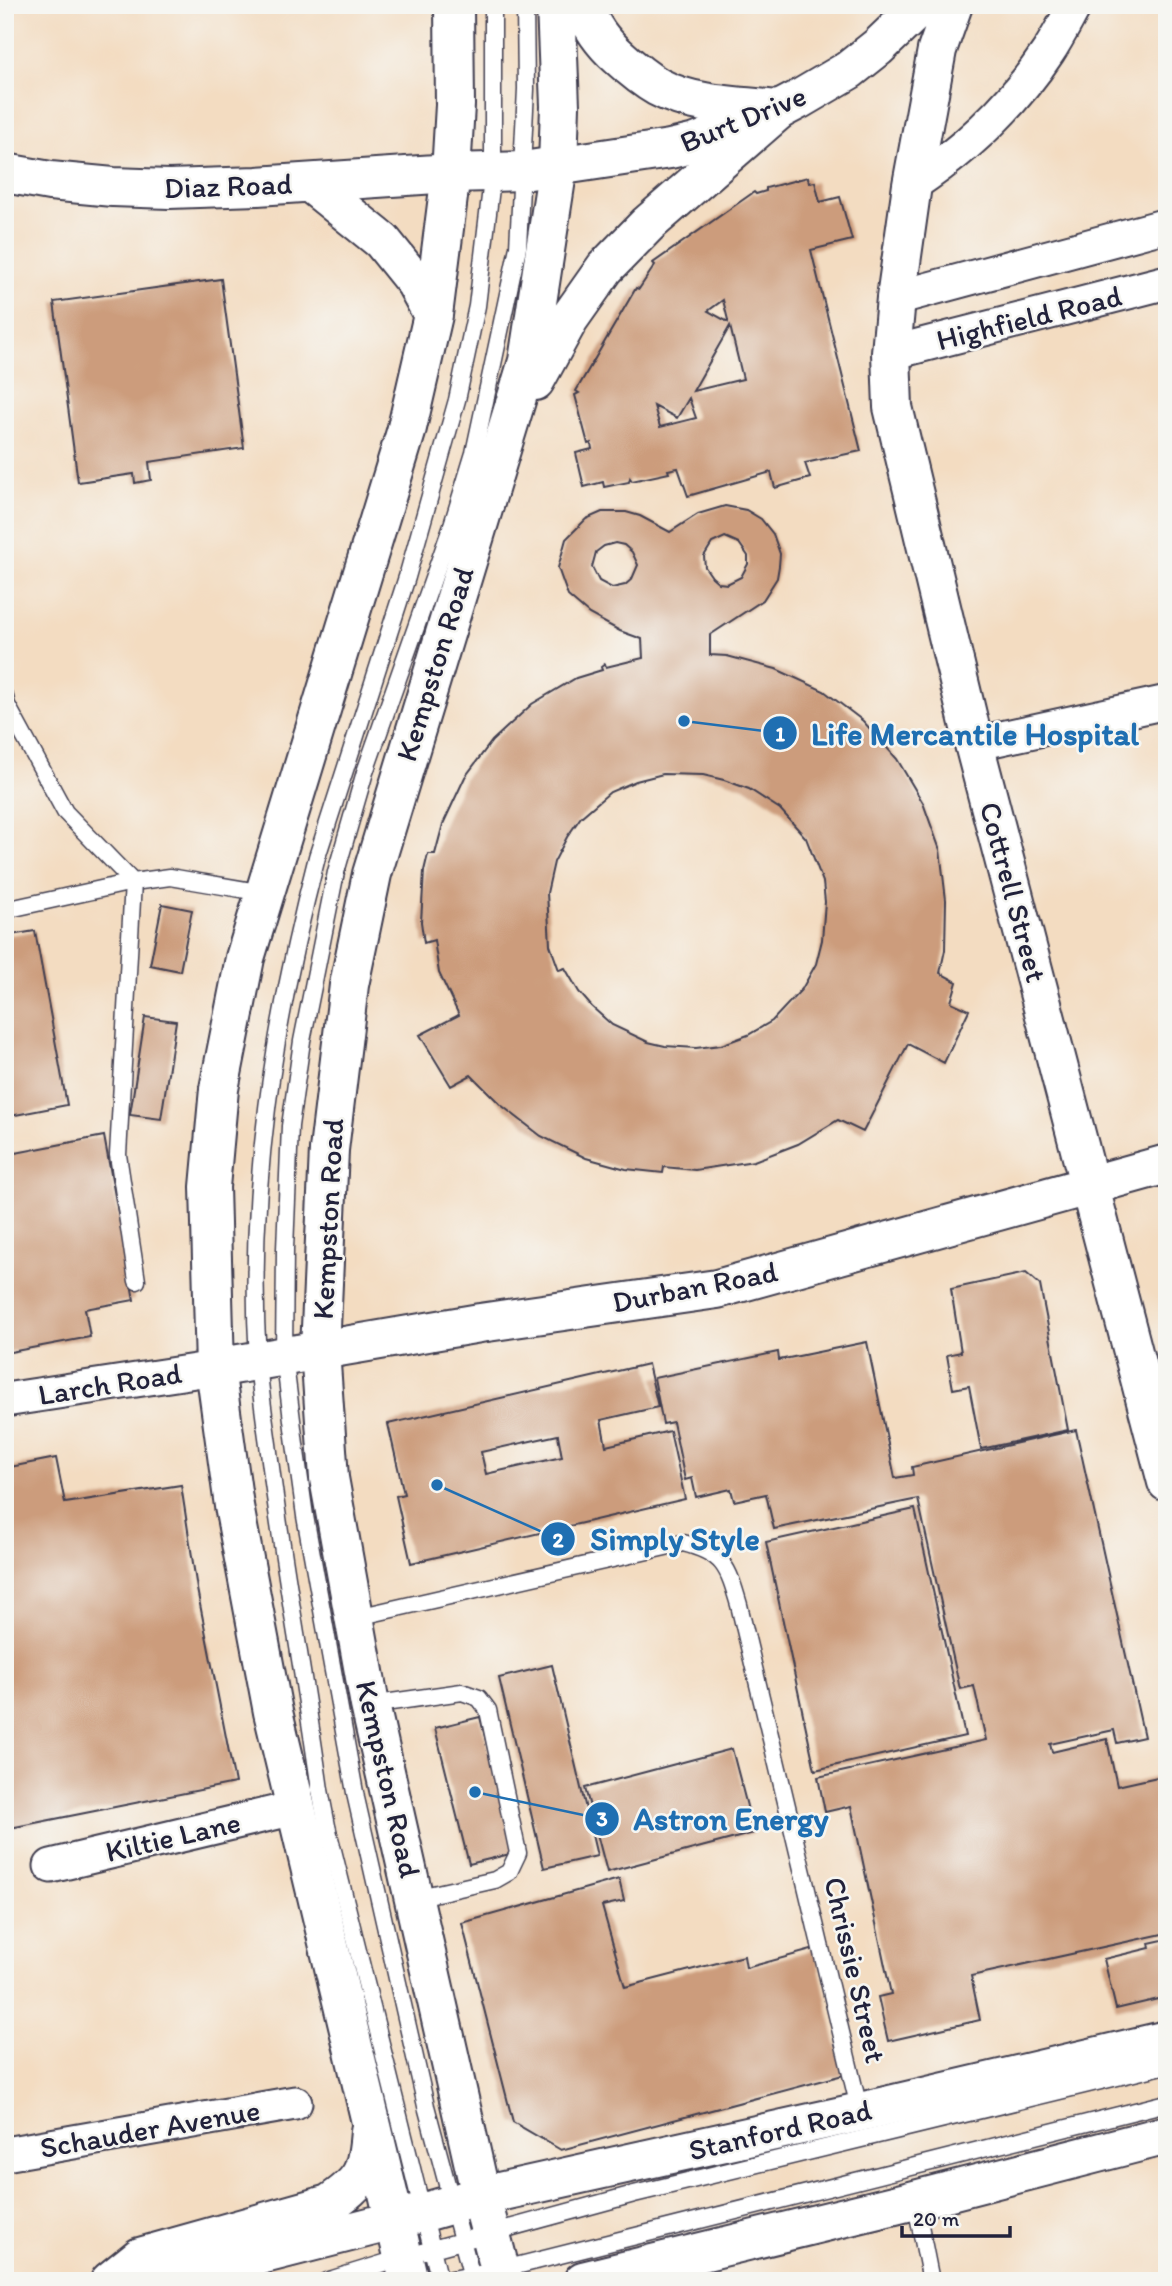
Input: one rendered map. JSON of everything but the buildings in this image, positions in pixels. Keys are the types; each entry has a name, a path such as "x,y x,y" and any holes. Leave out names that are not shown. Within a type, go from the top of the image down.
{"main road":[{"name":"Kempston Road","path":"428,2232 371,2123 273,1712 234,1506 215,1368 210,1187 219,1089 245,958 405,432 433,315 451,173 455,105 454,5"},
{"name":"Kempston Road","path":"428,2232 415,1898 370,1705 328,1478 287,1355 329,1150 352,973 372,874 528,361 525,169 560,106 556,5"},
{"path":"583,5 598,37 630,67 659,87 704,100 779,110"},
{"name":"Burt Drive","path":"451,173 525,169 683,146 779,110 849,71 922,5"},
{"name":"Cottrell Street","path":"953,5 937,50 912,185 891,353 892,407 974,744 1167,1482"},
{"path":"499,460 533,385 569,319 605,268 648,224 779,110"},
{"name":"Diaz Road","path":"5,173 50,181 169,189 451,173"},
{"path":"310,183 382,241 415,282 433,315"},
{"name":"Durban Road","path":"215,1368 494,1321 717,1289 1167,1164"},
{"name":"Stanford Road","path":"159,2281 428,2232 860,2112 1167,2040"},
{"path":"110,2281 139,2257 328,2204 346,2193 361,2177 368,2157 371,2123"},
{"path":"583,2281 1167,2135"},
{"name":"Kempston Road","path":"428,2232 476,2237 487,2276"}],"street":[{"path":"912,185 967,144 998,114 1047,53 1075,5"},
{"name":"Highfield Road","path":"896,298 1167,225"},
{"name":"Highfield Road","path":"891,353 1167,282"},
{"path":"974,744 1167,702"},
{"name":"Larch Road","path":"5,1400 215,1368"},
{"name":"Kiltie Lane","path":"51,1866 295,1808"},
{"name":"Schauder Avenue","path":"5,2154 295,2103"}],"lane":[{"path":"428,2232 356,1798 305,1516 287,1355 255,1220 261,1142 281,1012 317,857 407,577 457,400 477,306 525,169 493,5"},
{"path":"525,5 525,169 518,247 474,453 452,525 365,772 336,872 302,1041 290,1126 285,1249 287,1355 276,1509 327,1826 440,2281 487,2276 1167,2103"},
{"path":"5,697 65,812 133,882 118,1155 137,1281"},
{"path":"5,909 133,882 170,877 264,893"},
{"name":"Chrissie Street","path":"353,1618 683,1543 701,1547 716,1555 729,1570 739,1605 860,2112"},
{"path":"370,1705 462,1692 479,1698 488,1710 518,1853 509,1872 495,1880 415,1898"},
{"path":"326,2281 428,2232 476,2237 634,2194 1167,2065"},
{"path":"915,2200 931,2281"}],"place":[{"name":"Life Mercantile Hospital","path":"684,721"},
{"name":"Simply Style","path":"437,1485"},
{"name":"Astron Energy","path":"475,1792"}]}
